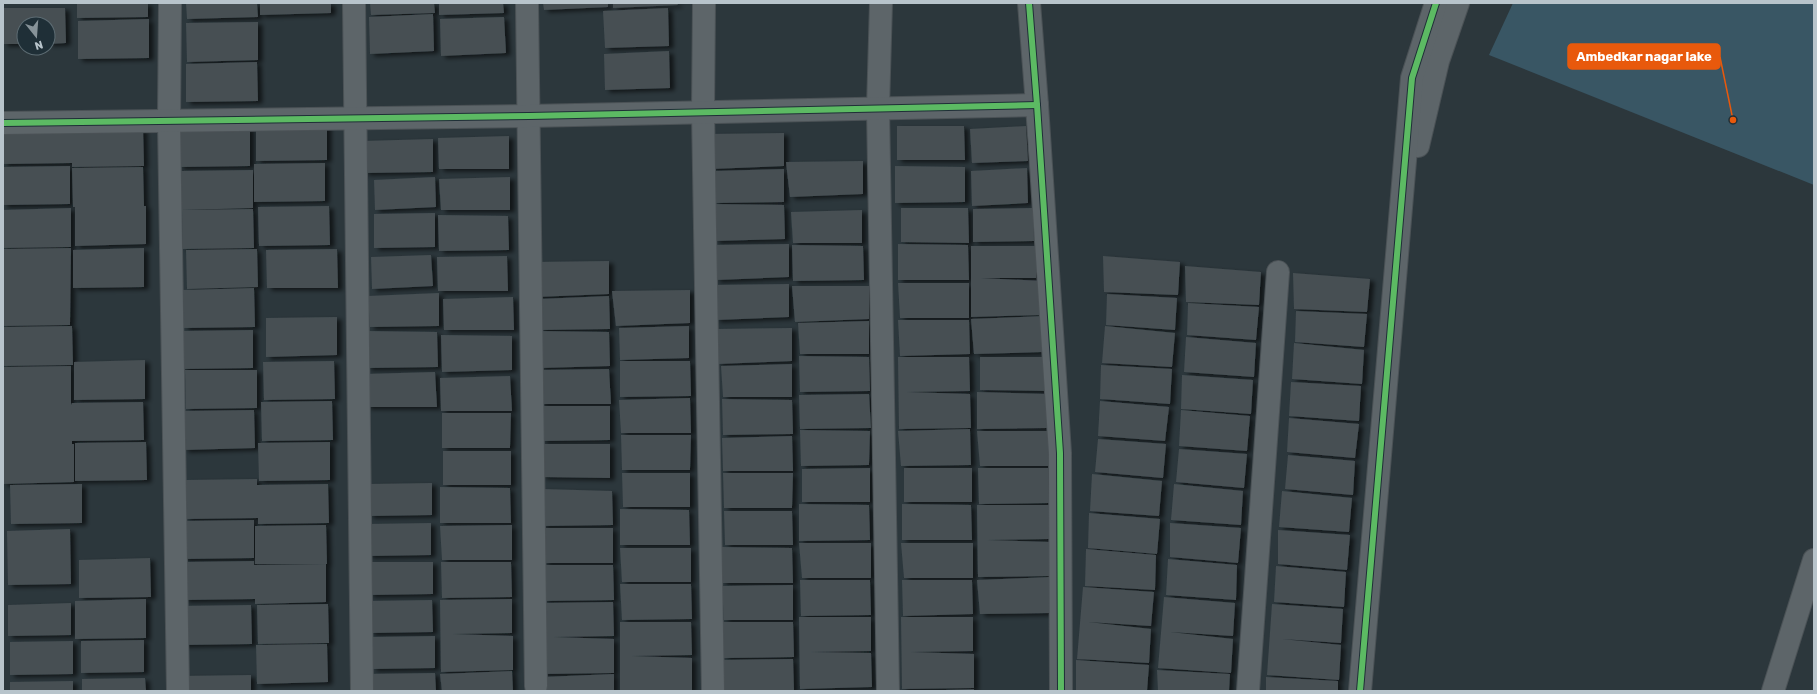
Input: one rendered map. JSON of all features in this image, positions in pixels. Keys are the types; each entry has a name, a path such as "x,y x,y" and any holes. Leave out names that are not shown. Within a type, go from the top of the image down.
{"street":[{"path":"170,3 169,121 178,691"},
{"path":"354,3 362,691"},
{"path":"527,3 536,686"},
{"path":"704,3 703,112 714,691"},
{"path":"881,3 878,108 888,691"},
{"path":"1028,3 1037,105 1060,453 1061,691"},
{"path":"1360,691 1412,78 1436,3"},
{"path":"1402,203 1438,61 1458,3"},
{"path":"3,123 529,116 1037,105"},
{"path":"1248,691 1278,272"},
{"path":"1773,691 1812,571"}],"water":[{"path":"1513,3 1814,3 1814,185 1489,55"}],"building":[{"path":"77,3 148,3 148,17 77,18"},
{"path":"186,3 257,3 258,17 187,19"},
{"path":"260,3 331,3 331,13 260,15"},
{"path":"370,3 434,3 435,13 371,15"},
{"path":"439,3 503,3 504,13 439,15"},
{"path":"543,3 608,3 608,7 544,10"},
{"path":"613,3 677,3 678,5 613,8"},
{"path":"3,8 65,8 66,43 56,44 56,16 16,16 16,44 3,44"},
{"path":"668,8 669,46 605,48 603,11"},
{"path":"433,14 434,51 370,54 369,17"},
{"path":"504,17 506,53 441,56 440,19"},
{"path":"149,19 149,58 78,59 78,21"},
{"path":"258,22 258,60 187,62 186,23"},
{"path":"669,51 670,88 605,90 604,54"},
{"path":"257,62 258,101 186,102 186,64"},
{"path":"256,122 327,122 327,160 256,161"},
{"path":"3,125 143,128 144,166 72,167 72,163 3,164"},
{"path":"897,126 964,126 965,160 897,160"},
{"path":"1026,126 1028,161 972,163 970,129"},
{"path":"250,127 250,166 179,167 179,129"},
{"path":"784,133 784,166 711,169 707,134"},
{"path":"509,136 509,169 439,169 438,138"},
{"path":"433,139 433,172 364,173 362,141"},
{"path":"863,161 863,194 790,197 786,162"},
{"path":"325,163 325,201 254,202 254,164"},
{"path":"70,166 70,204 3,205 3,167"},
{"path":"895,166 965,167 965,202 895,203"},
{"path":"143,167 144,206 146,206 146,244 75,246 75,207 73,207 72,168"},
{"path":"1027,168 1028,203 972,206 971,171"},
{"path":"784,169 784,202 715,203 713,171"},
{"path":"253,170 253,208 182,210 181,171"},
{"path":"435,177 436,207 375,210 374,180"},
{"path":"510,177 510,210 441,210 439,179"},
{"path":"714,204 784,205 785,239 715,241"},
{"path":"329,206 330,245 259,246 258,207"},
{"path":"71,208 71,247 3,248 3,210"},
{"path":"901,208 968,208 969,243 901,242"},
{"path":"1033,208 1034,241 973,242 973,209"},
{"path":"253,209 254,248 183,249 182,210"},
{"path":"862,210 862,243 793,243 791,212"},
{"path":"435,213 435,247 374,248 374,214"},
{"path":"438,215 508,216 509,250 439,251"},
{"path":"789,244 789,277 716,280 711,245"},
{"path":"898,244 968,245 969,280 898,280"},
{"path":"792,245 863,246 864,280 793,281"},
{"path":"971,246 1036,246 1036,278 981,278 1043,281 1043,315 971,317"},
{"path":"71,248 70,325 3,326 3,249"},
{"path":"144,248 144,287 73,288 73,250"},
{"path":"257,249 258,287 187,289 186,250"},
{"path":"337,249 338,288 267,288 266,250"},
{"path":"431,255 433,286 372,289 371,257"},
{"path":"507,256 508,291 438,291 437,257"},
{"path":"1103,256 1180,262 1178,295 1104,292"},
{"path":"609,261 609,294 536,297 532,262"},
{"path":"1185,266 1261,272 1259,305 1186,302"},
{"path":"1293,273 1370,279 1367,312 1294,309"},
{"path":"898,283 969,283 969,318 900,318"},
{"path":"789,284 789,317 716,320 712,285"},
{"path":"792,286 869,286 869,319 795,322"},
{"path":"254,288 255,327 184,328 183,290"},
{"path":"690,290 690,323 616,326 612,291"},
{"path":"439,293 439,326 370,327 368,296"},
{"path":"1107,294 1177,298 1175,330 1106,325"},
{"path":"609,296 610,329 540,330 539,299"},
{"path":"513,297 514,330 444,330 443,299"},
{"path":"1188,303 1259,307 1256,340 1187,335"},
{"path":"1296,311 1367,314 1364,347 1295,342"},
{"path":"1043,316 1043,352 974,354 971,319"},
{"path":"337,317 337,355 266,357 266,318"},
{"path":"898,320 969,320 970,354 900,356"},
{"path":"869,321 869,354 800,354 798,323"},
{"path":"72,326 73,365 3,366 3,327"},
{"path":"689,326 689,358 620,360 619,328"},
{"path":"1105,326 1175,333 1172,367 1102,363"},
{"path":"792,328 792,361 718,364 715,329"},
{"path":"253,330 253,368 182,369 182,331"},
{"path":"367,331 437,332 438,367 367,368"},
{"path":"539,331 609,332 610,366 540,368"},
{"path":"441,335 512,336 512,370 442,372"},
{"path":"1186,337 1256,343 1254,377 1184,372"},
{"path":"1294,343 1364,350 1362,384 1292,379"},
{"path":"799,356 869,357 870,391 800,392"},
{"path":"898,357 969,357 970,391 907,392 970,394 971,428 899,429"},
{"path":"980,357 1048,357 1048,391 980,390"},
{"path":"145,360 145,399 74,400 74,362"},
{"path":"334,361 335,399 264,400 263,362"},
{"path":"620,361 690,361 691,396 620,397"},
{"path":"792,364 792,397 723,397 721,366"},
{"path":"1101,365 1172,369 1170,404 1100,399"},
{"path":"71,366 71,405 72,403 143,402 144,440 72,441 72,444 74,444 74,482 3,484 3,367"},
{"path":"609,369 611,404 540,404 539,370"},
{"path":"185,370 257,370 257,408 186,409"},
{"path":"435,372 437,407 366,407 365,374"},
{"path":"1182,375 1253,380 1251,414 1181,409"},
{"path":"510,376 512,411 441,411 440,378"},
{"path":"1291,382 1361,386 1359,421 1289,416"},
{"path":"977,392 1047,394 1048,428 977,429"},
{"path":"869,394 871,428 800,429 799,395"},
{"path":"690,398 691,433 621,433 619,400"},
{"path":"722,399 792,400 793,434 723,435"},
{"path":"332,401 333,440 262,441 261,402"},
{"path":"1100,401 1169,407 1165,441 1098,436"},
{"path":"541,406 610,406 610,440 542,441"},
{"path":"254,410 255,448 184,450 183,411"},
{"path":"1181,410 1250,416 1247,451 1179,446"},
{"path":"442,413 511,413 510,448 442,448"},
{"path":"1289,418 1359,424 1355,458 1287,452"},
{"path":"970,429 971,465 901,466 898,431"},
{"path":"800,430 870,431 869,465 801,466"},
{"path":"977,431 1049,431 1049,466 980,466"},
{"path":"621,435 691,435 690,470 622,470"},
{"path":"792,436 793,471 723,471 722,438"},
{"path":"1098,439 1166,444 1163,478 1095,472"},
{"path":"146,442 147,480 75,481 75,443"},
{"path":"330,442 330,480 259,481 258,443"},
{"path":"542,444 610,444 610,478 542,477"},
{"path":"1179,449 1247,454 1244,488 1176,482"},
{"path":"443,451 511,451 511,485 443,485"},
{"path":"1288,455 1355,461 1353,495 1285,489"},
{"path":"870,468 870,502 802,502 802,469"},
{"path":"904,468 972,468 972,502 904,502"},
{"path":"978,468 1048,468 1049,503 979,504"},
{"path":"622,473 690,473 690,507 623,507"},
{"path":"723,473 793,473 792,508 724,508"},
{"path":"1092,474 1162,481 1159,516 1090,511"},
{"path":"257,479 257,485 328,484 329,523 258,524 258,518 186,519 186,480"},
{"path":"432,483 432,515 369,516 369,484"},
{"path":"82,484 82,523 11,524 10,485"},
{"path":"1174,484 1243,491 1241,525 1171,520"},
{"path":"440,487 510,488 511,523 440,523"},
{"path":"542,489 612,491 613,525 542,526"},
{"path":"1282,491 1352,498 1349,532 1279,527"},
{"path":"799,504 869,505 870,540 799,541"},
{"path":"902,504 971,505 972,540 902,540"},
{"path":"977,505 1049,505 1049,539 987,540 1050,542 1050,576 978,577"},
{"path":"620,509 689,510 690,545 620,545"},
{"path":"724,511 792,511 793,545 725,545"},
{"path":"1089,513 1160,519 1157,554 1088,548"},
{"path":"254,520 254,558 183,559 183,521"},
{"path":"431,523 431,555 368,556 368,524"},
{"path":"1170,523 1241,528 1238,563 1170,557"},
{"path":"326,525 327,564 255,564 255,526"},
{"path":"512,525 512,560 442,560 440,526"},
{"path":"542,528 613,528 613,563 544,563"},
{"path":"70,529 71,584 8,585 7,531"},
{"path":"1278,530 1350,535 1347,570 1278,564"},
{"path":"799,543 871,543 871,578 802,578"},
{"path":"901,543 973,543 973,578 904,578"},
{"path":"722,547 792,548 793,583 722,583"},
{"path":"620,548 691,548 691,582 622,582"},
{"path":"1086,549 1156,555 1155,590 1085,586"},
{"path":"150,558 151,597 79,598 79,560"},
{"path":"1168,559 1237,565 1236,600 1166,595"},
{"path":"254,561 254,565 326,564 326,602 255,604 255,599 184,600 183,562"},
{"path":"369,562 433,562 433,594 369,595"},
{"path":"441,562 511,562 512,597 442,598"},
{"path":"542,565 613,565 614,600 544,601"},
{"path":"1276,566 1346,572 1344,607 1274,602"},
{"path":"1050,577 1050,613 980,614 977,580"},
{"path":"800,580 870,580 871,615 801,616"},
{"path":"902,580 972,580 973,614 903,616"},
{"path":"620,584 691,584 692,619 622,620"},
{"path":"793,585 793,620 724,620 722,586"},
{"path":"1083,587 1154,592 1151,626 1088,622 1151,629 1149,663 1077,659"},
{"path":"1164,597 1235,603 1233,636 1170,632 1233,639 1231,673 1158,668"},
{"path":"146,599 146,638 75,639 75,601"},
{"path":"512,599 512,633 453,634 513,636 513,670 441,672 440,600"},
{"path":"432,600 433,632 370,633 369,601"},
{"path":"613,602 614,636 554,637 614,639 614,673 542,674 542,603"},
{"path":"71,603 71,635 8,636 8,605"},
{"path":"328,604 329,643 258,644 257,605"},
{"path":"1272,604 1343,609 1341,643 1282,639 1341,645 1339,680 1267,675"},
{"path":"251,605 252,644 181,645 180,606"},
{"path":"799,617 871,617 871,651 811,652 871,653 872,687 800,689"},
{"path":"901,617 973,617 973,651 911,652 974,654 974,688 902,689"},
{"path":"620,622 691,622 692,655 632,656 692,658 692,691 620,691"},
{"path":"722,622 793,622 794,657 724,658"},
{"path":"435,636 435,668 372,669 372,637"},
{"path":"144,640 144,672 81,673 81,641"},
{"path":"73,641 73,674 10,675 10,642"},
{"path":"327,644 328,682 257,684 256,645"},
{"path":"793,659 794,691 721,691 722,660"},
{"path":"1076,660 1149,665 1147,691 1076,691"},
{"path":"1157,670 1230,674 1229,691 1158,691"},
{"path":"512,671 513,691 442,691 440,674"},
{"path":"435,673 436,691 365,691 364,674"},
{"path":"614,674 614,691 543,691 542,677"},
{"path":"251,675 251,691 180,691 179,676"},
{"path":"1266,677 1338,681 1338,691 1266,691"},
{"path":"145,678 146,691 82,691 82,679"},
{"path":"73,681 73,691 10,691 10,682"},
{"path":"974,689 974,691 945,691 945,690"}],"cycle path":[{"path":"1029,3 1060,453 1061,691"},
{"path":"1360,691 1412,78 1436,3"},
{"path":"3,123 529,116 1037,105"}],"place":[{"name":"Ambedkar nagar lake","path":"1733,120"}]}
